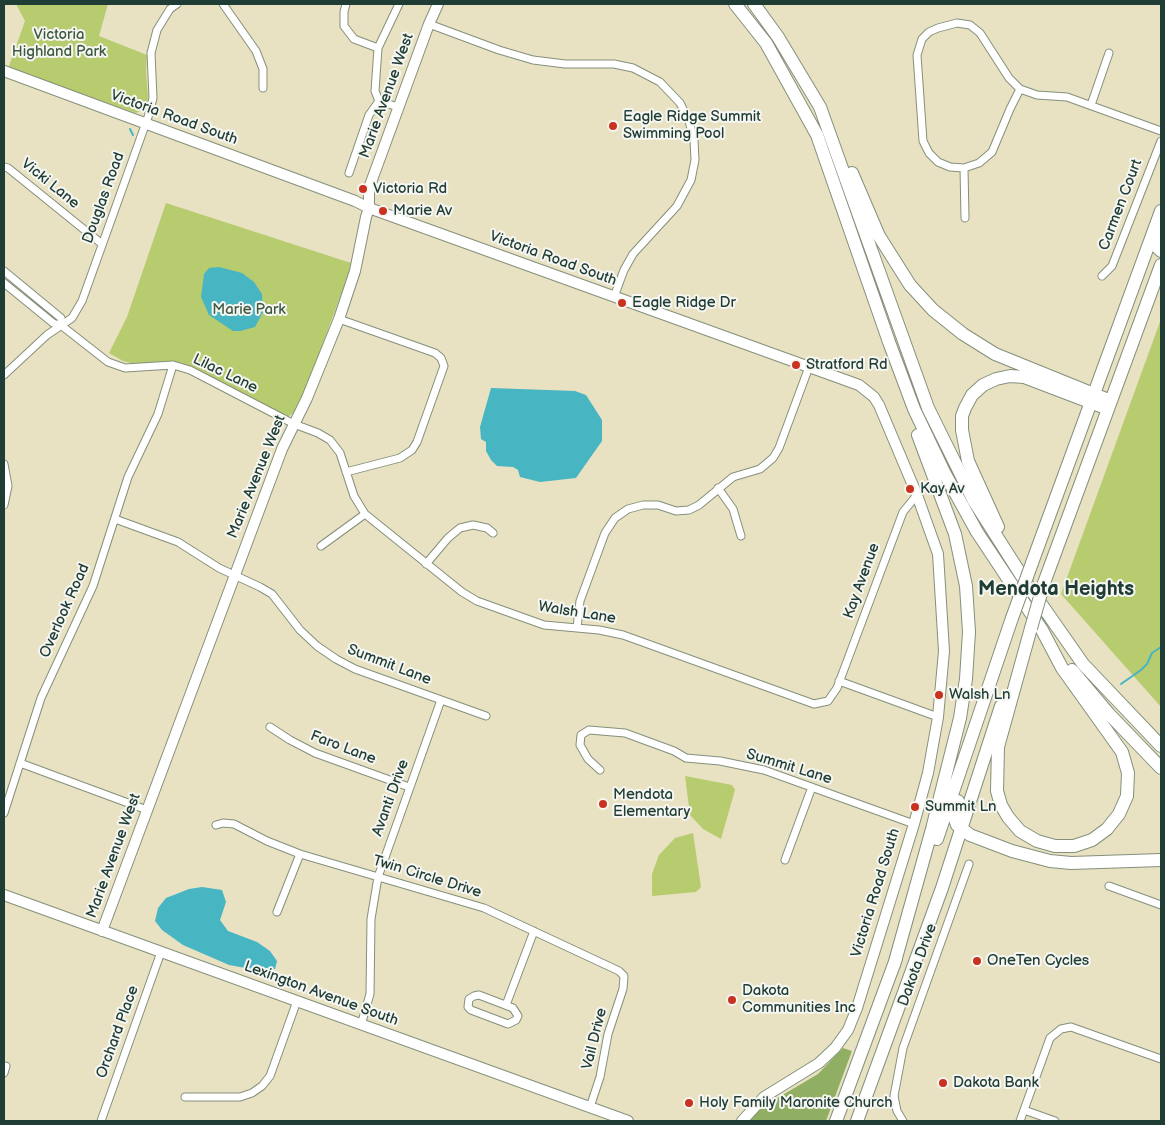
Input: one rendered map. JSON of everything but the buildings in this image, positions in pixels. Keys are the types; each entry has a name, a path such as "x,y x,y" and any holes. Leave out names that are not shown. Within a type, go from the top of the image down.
{"highway":[{"path":"735,4 766,43 816,134 914,409 945,474 977,532 1048,641 1062,668 1122,752 1128,773 1127,796 1119,814 1107,829 1092,840 1074,846 1055,846 1037,841 1020,831 1008,817 998,791 998,747 1030,627"},
{"path":"754,4 778,37 820,107 837,139 879,236 910,285 925,301 963,334 996,354 1092,399"},
{"path":"820,107 928,408 974,501 1025,581 1084,664 1161,746"},
{"path":"836,1121 894,966 1032,562 1161,211"},
{"path":"1161,227 1156,243 1157,248 1161,251"},
{"path":"856,1121 942,888 1044,583 1161,265"},
{"path":"889,342 903,394 955,534 966,586 969,632 966,679 960,718 894,966"},
{"path":"1025,581 1007,548 968,461 962,430 962,416 965,408 972,395 983,385 996,379 1010,376 1024,377 1110,405"},
{"path":"1048,641 1109,714 1161,768"},
{"path":"983,704 955,810 954,816 957,825 970,835 1003,848 1050,861 1071,863 1161,860"}],"street":[{"name":"Douglas Road","path":"4,375 47,335 72,318 82,301 154,98 151,53 157,30 170,9 177,4"},
{"path":"223,4 256,51 263,68 262,88"},
{"path":"346,4 344,26 354,39 378,48"},
{"path":"379,101 375,91 378,48 399,4"},
{"name":"Marie Avenue West","path":"102,931 282,449 316,379 339,319 355,271 369,208 369,188 438,4"},
{"path":"1020,89 992,152 979,163 964,168 950,167 938,162 929,153 923,141 917,55 922,39 929,32 957,23 970,25 980,33 1009,78 1020,89 1036,95 1067,97 1161,131"},
{"path":"429,24 499,50 533,60 564,64 614,64 633,68 660,82 680,103 690,121 694,140 695,160 690,180 677,206 633,254 624,270 614,297"},
{"path":"1090,105 1109,53"},
{"name":"Victoria Road South","path":"4,71 355,201 369,208 858,385 874,397 917,495 938,554 944,651 938,717 928,773 857,1008 848,1030 835,1048 819,1063 764,1097 742,1121"},
{"path":"379,101 398,107"},
{"path":"349,173 369,115 379,101"},
{"name":"Carmen Court","path":"1102,276 1112,266 1161,141"},
{"name":"Vicki Lane","path":"4,166 102,244"},
{"path":"964,168 965,218"},
{"name":"Lilac Lane","path":"4,271 61,318 62,326"},
{"name":"Lilac Lane","path":"4,283 53,323 62,326 108,362 125,368 173,364 190,370 294,424"},
{"path":"339,319 435,353 441,358 444,366 417,442 412,450 400,458 346,472"},
{"name":"Overlook Road","path":"4,813 41,698 93,586 128,477 158,414 173,364"},
{"path":"577,628 580,601 605,533 615,518 628,509 643,505 658,506 676,511 689,510 699,505 733,478 760,469 773,458 779,448 809,367"},
{"name":"Walsh Lane","path":"294,424 318,433 330,440 340,453 354,496 366,514 426,564 462,592 477,601 544,625 599,630 623,635 814,704 828,701 833,696 839,681"},
{"path":"4,464 8,486 4,505"},
{"path":"718,488 733,509 741,536"},
{"name":"Kay Avenue","path":"839,681 902,512 917,495"},
{"path":"321,546 366,514"},
{"name":"Summit Lane","path":"115,519 178,542 212,564 272,594 300,630 336,660 355,669 486,716"},
{"path":"426,564 448,538 460,528 473,525 487,528 493,533"},
{"path":"839,681 938,717"},
{"name":"Avanti Drive","path":"361,1025 370,994 371,919 378,877 408,787 441,700"},
{"name":"Faro Lane","path":"270,727 314,753 408,787"},
{"name":"Summit Lane","path":"600,770 588,759 580,745 581,735 589,730 625,733 674,751 686,758 720,761 764,770 914,824"},
{"path":"20,763 147,810"},
{"path":"786,860 812,787"},
{"name":"Twin Circle Drive","path":"216,825 223,823 234,824 267,841 300,854 484,908 614,968 624,976"},
{"path":"277,912 300,854"},
{"name":"Dakota Drive","path":"903,1121 894,1105 894,1096 896,1077 903,1048 969,864"},
{"path":"1109,886 1161,905"},
{"name":"Lexington Avenue South","path":"4,895 628,1121"},
{"path":"506,1005 534,931"},
{"name":"Orchard Place","path":"101,1121 161,952"},
{"name":"Vail Drive","path":"590,1107 600,1077 608,1034 623,989 624,976"},
{"path":"479,995 506,1005 512,1008 518,1016 513,1022 508,1024 471,1010 467,1004 469,999 479,995"},
{"path":"185,1097 240,1097 252,1093 262,1086 270,1076 296,1001"},
{"path":"1020,1121 1050,1038 1061,1030 1071,1027 1161,1058"},
{"path":"1024,1110 1055,1121"}],"green space":[{"name":"Victoria Highland Park","path":"16,4 108,4 99,36 147,55 148,97 146,108 136,113 8,69 25,21"},
{"name":"Marie Park","path":"166,203 351,263 309,381 293,413 288,417 182,363 165,361 134,364 123,361 109,353 127,317"},
{"path":"1161,319 1161,707 1061,594"},
{"path":"685,776 732,785 735,790 721,839 703,829 690,815"},
{"path":"693,833 701,887 696,892 652,896 652,874 659,855 675,838"},
{"path":"843,1048 852,1051 826,1121 749,1121 769,1103 818,1074"}],"water":[{"path":"219,267 242,273 254,282 262,294 263,312 255,327 233,331 209,315 201,297 204,274 209,268"},
{"path":"491,388 575,391 586,395 602,420 602,441 576,478 540,482 520,477 518,470 513,467 497,466 491,460 486,451 486,442 481,439 480,427"},
{"path":"202,887 222,890 226,902 220,920 228,931 257,942 270,951 277,961 275,969 262,971 229,965 183,945 162,930 155,921 158,908 166,898 189,889"}],"waterway":[{"path":"130,129 133,135"},
{"path":"1121,684 1141,670 1147,664 1152,653 1161,647"}],"place":[{"name":"Eagle Ridge Summit Swimming Pool","path":"613,126"},
{"name":"Victoria Rd","path":"363,189"},
{"name":"Marie Av","path":"383,211"},
{"name":"Eagle Ridge Dr","path":"622,303"},
{"name":"Stratford Rd","path":"796,365"},
{"name":"Kay Av","path":"910,489"},
{"name":"Walsh Ln","path":"939,695"},
{"name":"Mendota Elementary","path":"603,804"},
{"name":"Summit Ln","path":"915,807"},
{"name":"OneTen Cycles","path":"977,961"},
{"name":"Dakota Communities Inc","path":"732,1000"},
{"name":"Dakota Bank","path":"943,1083"},
{"name":"Holy Family Maronite Church","path":"689,1103"}],"district":[{"name":"Mendota Heights","path":"1056,590"}]}
